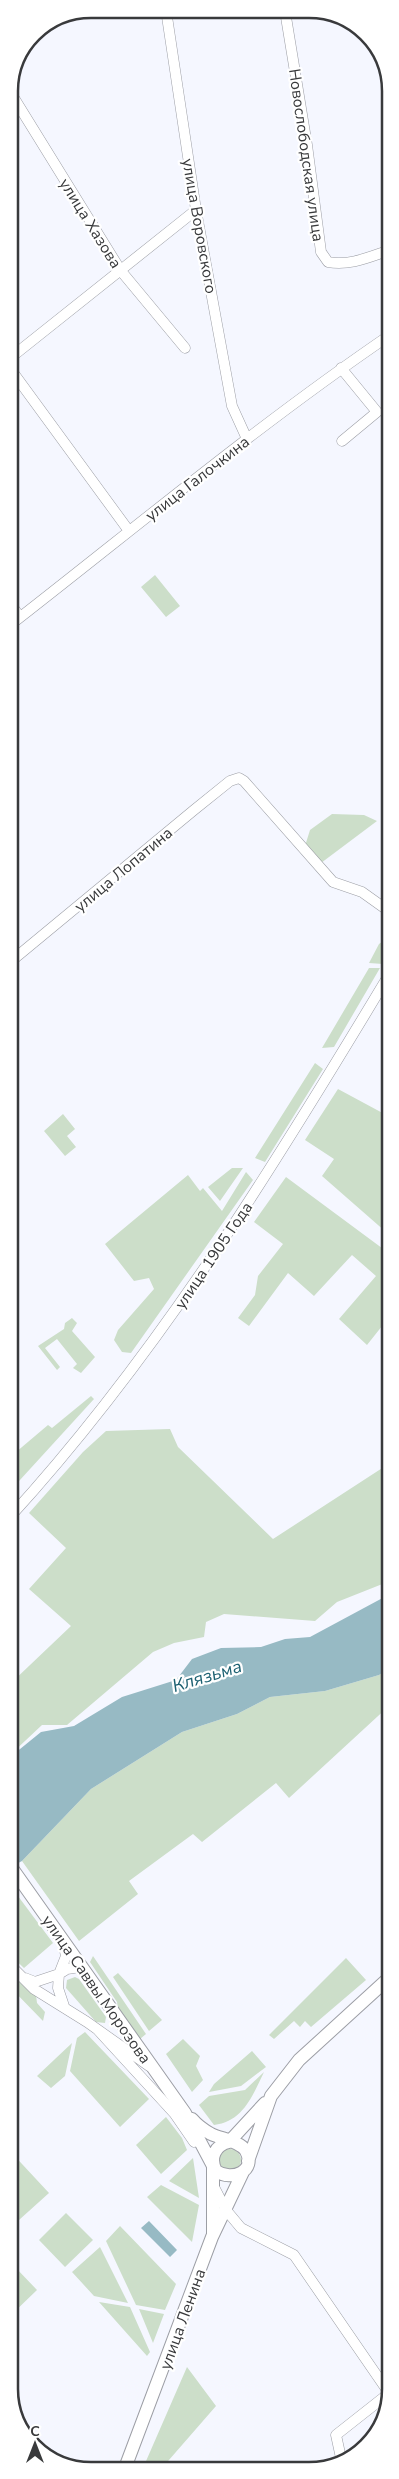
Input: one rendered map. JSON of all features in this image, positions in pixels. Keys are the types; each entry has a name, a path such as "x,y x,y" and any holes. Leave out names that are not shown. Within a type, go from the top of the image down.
{"main road":[{"name":"улица Саввы Морозова","path":"18,1876 168,2091 213,2166"},
{"name":"улица Ленина","path":"127,2462 213,2234 246,2166 271,2096 299,2060 382,1984"},
{"path":"213,2234 213,2166 215,2151 219,2146 229,2142 271,2096"},
{"name":"улица Саввы Морозова","path":"183,2117 229,2142"},
{"path":"213,2166 216,2171 227,2177 237,2176 246,2166 242,2147 229,2142"}],"street":[{"name":"улица Воровского","path":"167,18 196,210 232,406 247,440"},
{"name":"Новослободская улица","path":"286,18 307,145 321,252 328,262 341,264 353,263 381,253"},
{"name":"улица Хазова","path":"18,105 121,271 185,348"},
{"path":"18,352 196,210"},
{"name":"улица Галочкина","path":"20,617 341,368 381,341"},
{"path":"341,368 377,412 342,441"},
{"path":"18,379 129,531"},
{"name":"улица Лопатина","path":"18,956 194,810 230,781 238,778 244,781 333,882 362,892 381,906"},
{"name":"улица 1905 Года","path":"18,1508 90,1425 156,1337 267,1176 381,987"},
{"path":"60,1936 66,1956 59,1974 58,1988 64,2006"},
{"path":"19,1974 35,1982 68,1969 80,1967"},
{"path":"19,1974 34,1989 64,2006 152,2068"},
{"path":"98,2030 183,2117 226,2210 248,2234 294,2255 382,2385"},
{"path":"340,2454 336,2435 380,2400"}],"green space":[{"path":"155,575 180,606 166,617 141,587"},
{"path":"332,814 364,815 377,821 321,863 305,846 310,830"},
{"path":"381,942 381,964 369,963"},
{"path":"369,968 380,968 334,1047 322,1048"},
{"path":"315,1063 323,1069 265,1162 255,1158"},
{"path":"338,1089 381,1112 381,1228 322,1176 334,1159 305,1140"},
{"path":"63,1114 75,1129 67,1136 76,1147 65,1156 44,1131"},
{"path":"232,1168 243,1168 220,1201 208,1187"},
{"path":"246,1172 253,1180 131,1353 122,1352 114,1340 118,1330 154,1289 149,1278 134,1281 105,1244 188,1175 200,1191 203,1188 222,1211"},
{"path":"286,1177 382,1248 382,1327 367,1345 339,1319 376,1276 352,1255 314,1296 288,1273 249,1326 238,1318 255,1295 258,1276 283,1244 254,1222"},
{"path":"72,1318 77,1323 72,1331 95,1357 81,1373 73,1368 77,1364 57,1339 45,1348 60,1367 57,1370 38,1346 64,1329 65,1323"},
{"path":"91,1396 94,1399 18,1482 18,1450 48,1425 52,1428"},
{"path":"170,1429 178,1447 273,1539 382,1468 382,1584 337,1602 315,1621 224,1614 206,1622 204,1637 174,1643 153,1652 67,1725 42,1725 18,1748 18,1676 71,1626 29,1589 66,1548 29,1513 83,1452 106,1431"},
{"path":"382,1673 382,1713 289,1798 276,1783 202,1842 193,1834 129,1881 138,1894 79,1941 22,1861 91,1789 182,1732 237,1714 270,1697 325,1691"},
{"path":"18,1896 53,1943 24,1968 18,1962"},
{"path":"93,1956 146,2034 140,2039 118,2009 117,2002 90,1962"},
{"path":"346,1958 366,1980 311,2027 305,2021 300,2027 294,2021 274,2039 269,2035"},
{"path":"118,1973 162,2020 149,2031 113,1977"},
{"path":"75,1977 79,1979 106,2017 105,2023 96,2022 66,1988 67,1980"},
{"path":"18,1978 36,1995 37,2003 45,2012 43,2021 18,1995"},
{"path":"85,2032 149,2099 120,2127 70,2071 77,2038"},
{"path":"183,2039 200,2056 196,2066 203,2080 192,2092 166,2054"},
{"path":"72,2043 65,2076 51,2088 37,2076"},
{"path":"252,2051 266,2067 241,2086 209,2092 214,2084"},
{"path":"264,2072 246,2106 232,2119 214,2125 199,2105 209,2096 245,2090"},
{"path":"166,2117 182,2138 187,2150 161,2174 136,2145"},
{"path":"226,2149 234,2149 241,2156 241,2164 234,2171 226,2171 219,2164 219,2156"},
{"path":"193,2158 199,2198 169,2181"},
{"path":"18,2160 49,2193 18,2219"},
{"path":"161,2185 199,2205 192,2242 147,2197"},
{"path":"66,2213 93,2240 65,2267 39,2240"},
{"path":"120,2226 176,2284 165,2310 136,2305 106,2241"},
{"path":"100,2247 128,2303 94,2296 72,2272"},
{"path":"18,2270 37,2290 18,2308"},
{"path":"99,2302 130,2307 150,2352 147,2356"},
{"path":"139,2309 164,2314 153,2343"},
{"path":"187,2367 216,2406 168,2462 146,2462"}],"water":[{"name":"Клязьма","path":"382,1598 382,1673 325,1691 270,1697 237,1714 182,1732 91,1789 18,1863 18,1751 41,1732 74,1726 122,1697 176,1680 192,1659 221,1648 261,1647 285,1639 310,1637"},
{"path":"149,2221 177,2250 170,2257 141,2228"}]}
